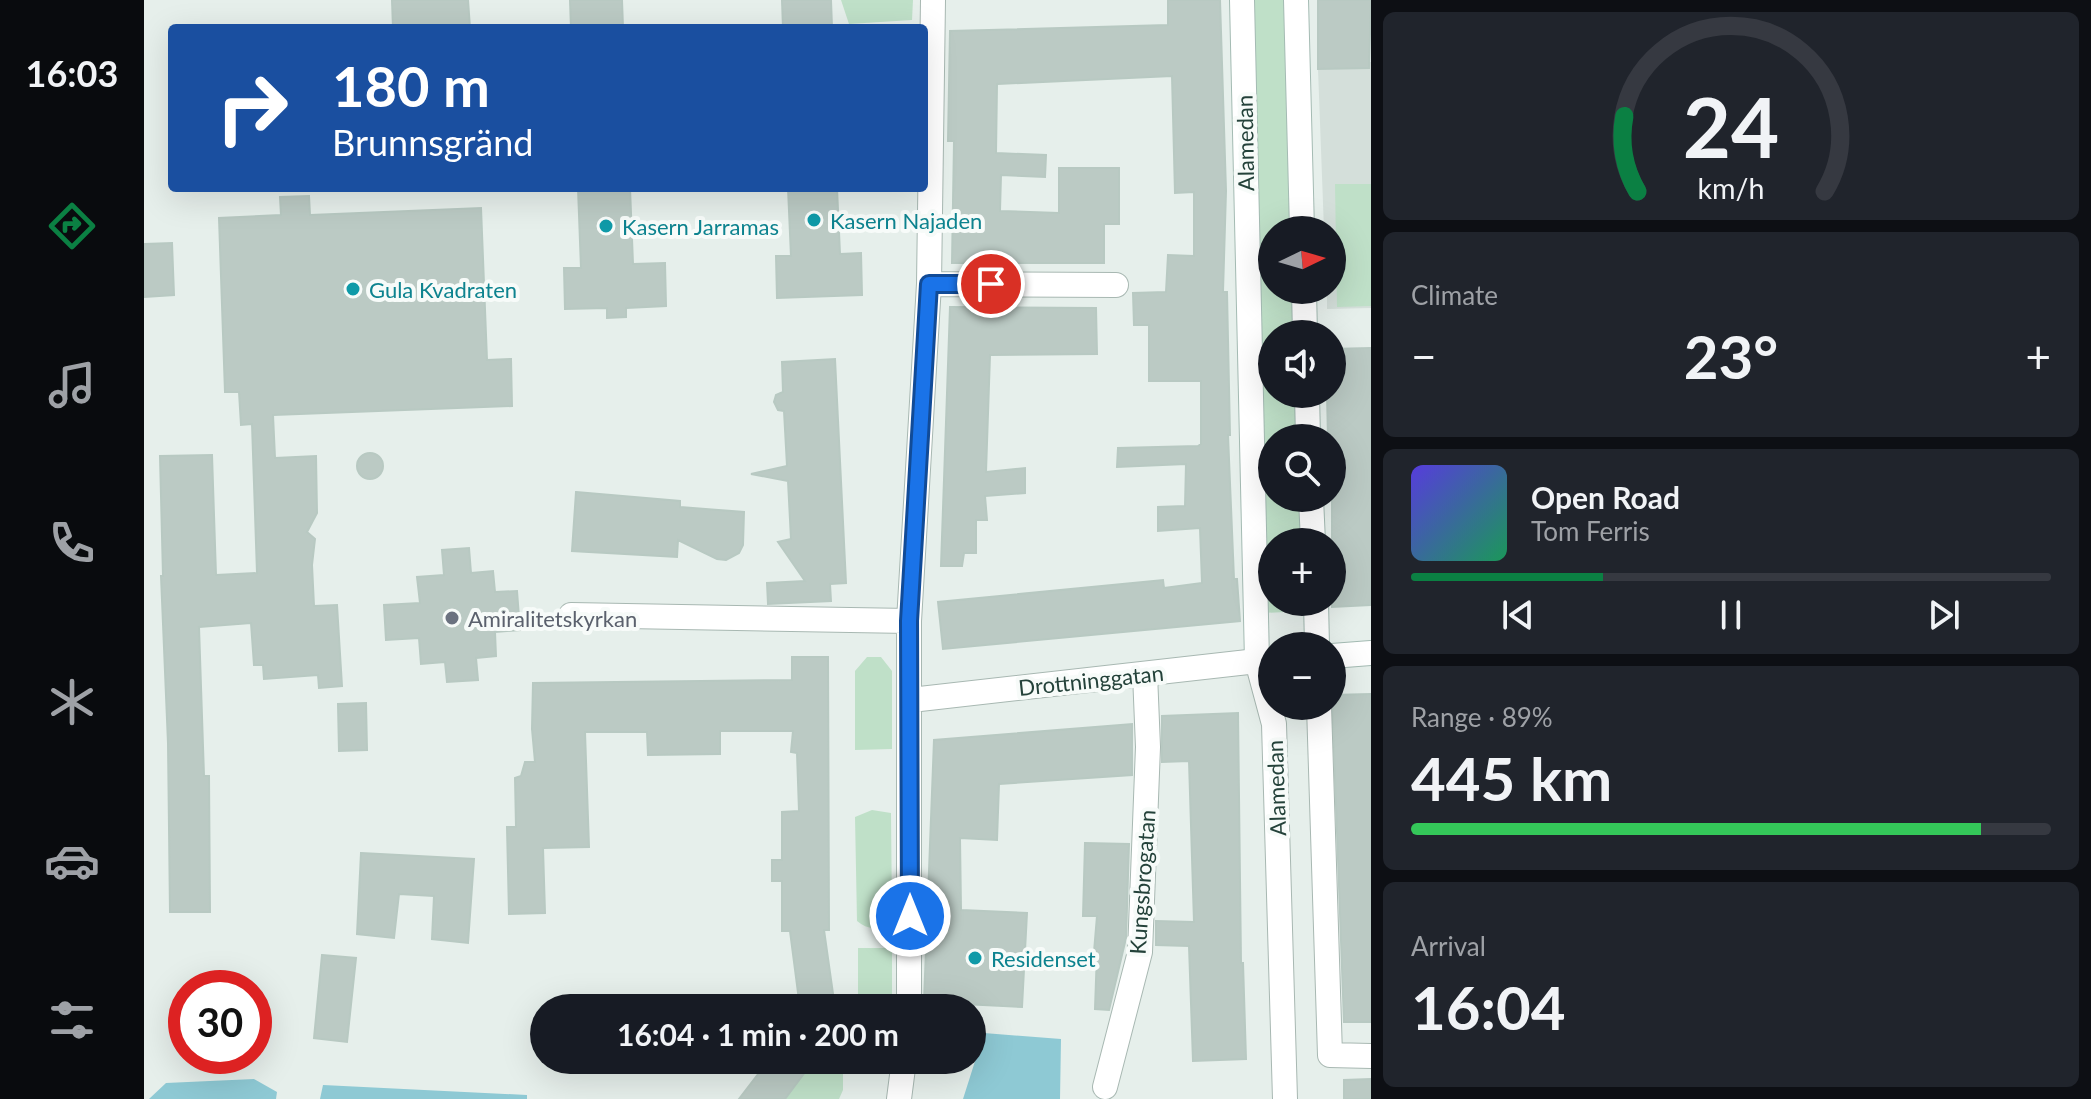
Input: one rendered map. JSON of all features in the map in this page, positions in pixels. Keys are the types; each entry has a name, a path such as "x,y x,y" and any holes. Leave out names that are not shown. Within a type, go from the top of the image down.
{"street":[{"path":"909,994 909,621 929,284 933,0"},
{"name":"Alamedan","path":"1242,0 1263,632"},
{"path":"1296,0 1302,216"},
{"path":"929,284 1116,285"},
{"path":"571,615 909,621"},
{"path":"1346,655 1371,653"},
{"name":"Drottninggatan","path":"911,700 1258,662"},
{"name":"Kungsbrogatan","path":"1105,1087 1140,952 1148,747 1145,674"},
{"name":"Alamedan","path":"1273,720 1285,1099"},
{"name":"Alamedan","path":"1319,720 1330,1055 1371,1056"},
{"path":"899,1099 902,1074"}],"shaded area":[{"path":"1368,62 1371,62 1371,308 1327,309 1327,304 1346,304 1346,216 1323,216 1318,69 1368,68"}],"green space":[{"path":"841,0 913,0 912,20 849,24"},
{"path":"1254,0 1288,0 1295,216 1258,216 1258,245"},
{"path":"1335,184 1371,184 1371,306 1337,307 1337,304 1346,304 1346,216 1336,216"},
{"path":"1259,304 1297,304 1298,320 1259,320"},
{"path":"1261,408 1300,408 1301,424 1261,424"},
{"path":"1262,512 1303,512 1304,528 1263,528"},
{"path":"867,657 881,657 892,671 892,749 855,750 855,671"},
{"path":"872,810 891,813 892,915 885,924 876,928 857,921 855,817"},
{"path":"858,948 892,948 892,994 858,994"},
{"path":"804,1074 843,1074 843,1090 839,1099 785,1099"}],"water":[{"path":"986,1033 1061,1039 1060,1099 963,1099 971,1074 986,1074"},
{"path":"254,1079 277,1092 276,1099 149,1099 166,1083"},
{"path":"323,1085 527,1095 527,1099 320,1099"}],"building":[{"path":"392,0 468,0 470,24 393,24"},
{"path":"570,0 622,0 623,24 571,24"},
{"path":"782,0 831,0 832,24 783,24"},
{"path":"1168,0 1220,0 1226,191 1223,292 1227,292 1228,435 1234,579 1237,579 1240,621 943,649 938,602 1163,580 1164,588 1202,583 1200,528 1158,531 1158,507 1185,506 1186,464 1117,467 1118,448 1201,444 1201,381 1149,381 1149,325 1134,325 1133,293 1166,292 1168,255 1194,256 1194,192 1175,193 1172,76 997,84 996,153 1046,155 1045,177 1001,175 1000,211 1059,213 1059,168 1119,168 1119,224 1104,224 1104,263 952,263 954,141 948,141 950,31 1168,25"},
{"path":"1318,0 1371,0 1369,68 1318,69"},
{"name":"Kasern Jarramas","path":"578,192 630,192 633,264 665,263 666,306 626,308 626,317 607,318 607,308 565,309 564,268 581,268"},
{"name":"Kasern Najaden","path":"788,192 837,192 840,254 861,253 862,295 777,298 776,256 791,256"},
{"path":"309,196 310,215 481,208 487,360 511,359 512,406 273,415 275,458 316,456 317,513 307,532 315,539 312,565 314,606 337,605 342,686 319,688 318,675 264,679 263,665 254,665 251,623 199,627 204,776 209,776 210,912 170,912 160,456 212,455 216,575 257,573 252,424 241,425 239,392 225,392 219,218 281,215 280,197"},
{"path":"172,243 174,295 144,297 144,244"},
{"path":"950,307 1096,308 1097,354 990,355 986,472 1025,468 1025,493 985,496 987,520 976,520 976,553 964,553 962,566 941,566"},
{"path":"1371,348 1371,605 1346,606 1346,528 1332,528 1332,512 1346,512 1346,424 1328,424 1327,408 1346,408 1346,349"},
{"path":"835,359 846,583 830,584 831,601 768,604 767,583 805,581 778,542 791,539 788,481 751,474 787,466 784,411 778,410 774,402 776,395 783,392 782,362"},
{"path":"370,453 379,457 383,466 379,475 370,479 361,475 357,466 361,457"},
{"path":"576,492 680,501 680,507 744,512 743,545 739,553 726,560 717,559 678,540 677,557 572,551"},
{"name":"Amiralitetskyrkan","path":"469,548 471,573 493,571 495,592 517,591 520,630 495,632 496,656 476,658 478,680 447,682 445,662 421,664 419,638 386,640 384,605 420,603 417,577 444,575 442,550"},
{"path":"792,657 828,657 829,930 824,930 833,994 798,994 790,931 782,931 782,881 772,881 772,860 782,860 782,812 799,811 797,753 791,752 793,731 720,731 720,754 648,755 647,732 585,732 589,847 543,848 545,913 509,914 507,827 516,827 515,778 521,776 525,762 535,762 533,683 792,680"},
{"path":"1371,694 1371,1022 1344,1022 1333,720 1346,720 1346,695"},
{"path":"366,703 367,750 339,751 338,704"},
{"path":"1238,713 1241,963 1246,1059 1193,1061 1189,946 1156,945 1156,921 1194,922 1189,761 1162,762 1162,716"},
{"path":"1132,724 1132,775 999,784 997,840 960,838 961,910 1027,913 1022,1007 986,1005 986,994 924,994 934,740"},
{"path":"1085,843 1129,844 1126,938 1109,1010 1095,1009 1097,916 1083,916"},
{"path":"361,853 474,859 468,943 432,939 434,896 399,894 394,938 357,934"},
{"path":"322,955 356,958 347,1042 314,1038"},
{"path":"758,1074 804,1074 785,1099 739,1099"},
{"path":"1371,1079 1371,1099 1344,1099 1344,1080"}],"place":[{"name":"Kasern Najaden","path":"814,220"},
{"name":"Kasern Jarramas","path":"606,226"},
{"name":"Gula Kvadraten","path":"353,289"},
{"name":"Amiralitetskyrkan","path":"452,618"},
{"name":"Residenset","path":"975,958"}],"route":[{"path":"910,916 909,621 929,284 991,284"}]}
